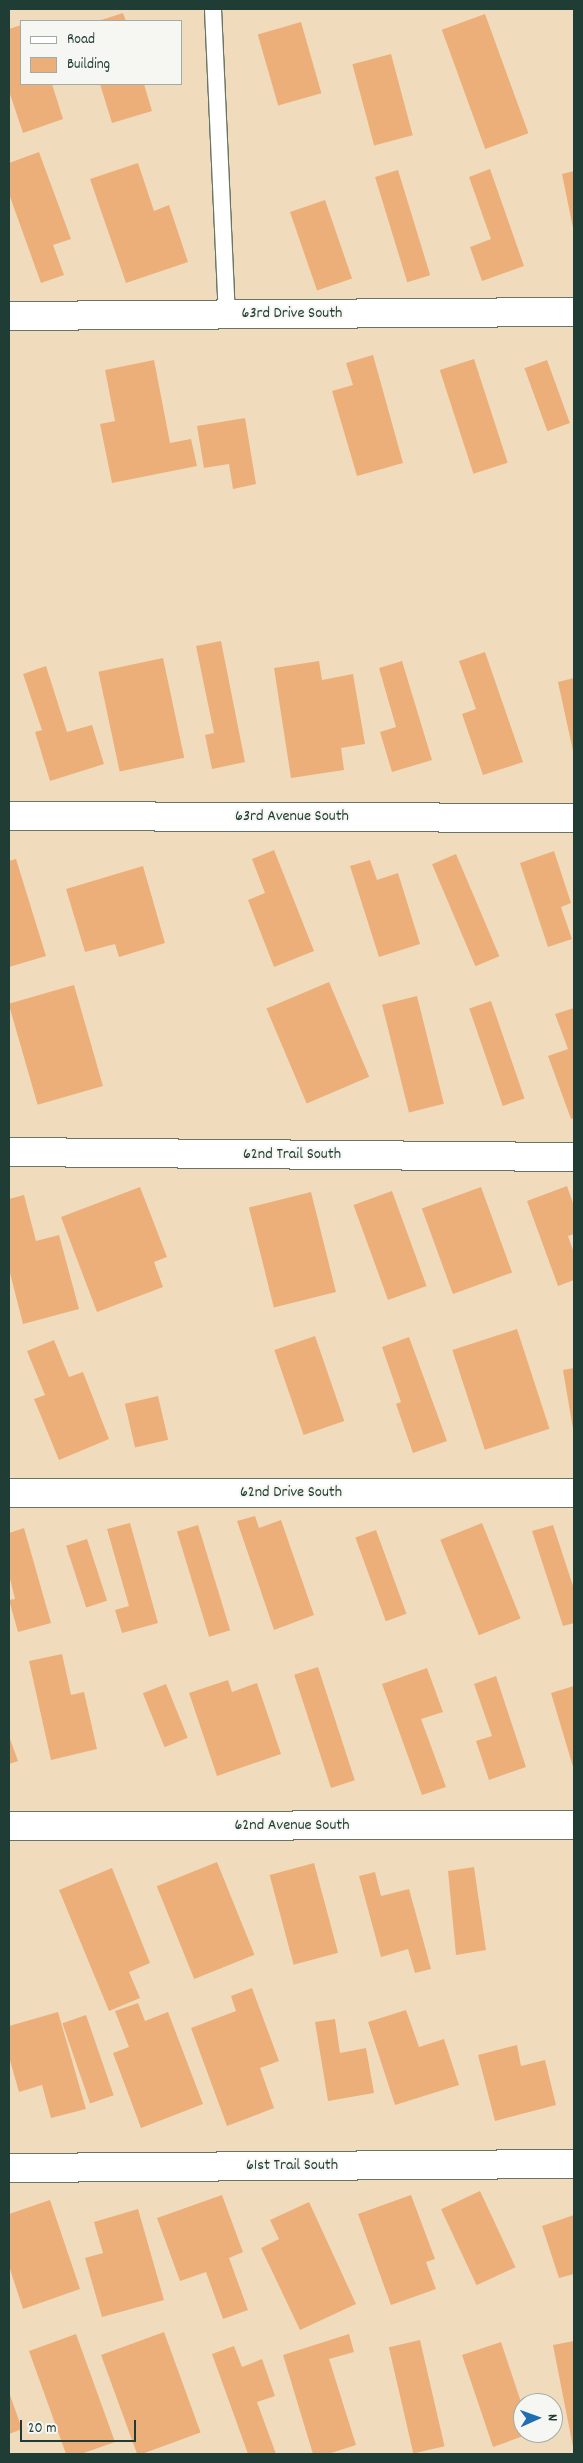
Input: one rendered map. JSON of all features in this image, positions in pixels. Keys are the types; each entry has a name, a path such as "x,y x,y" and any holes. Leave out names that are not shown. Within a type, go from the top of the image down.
{"street":[{"name":"63rd Drive South","path":"9,316 574,312"},
{"name":"63rd Avenue South","path":"9,816 574,818"},
{"name":"62nd Trail South","path":"9,1152 574,1157"},
{"name":"62nd Drive South","path":"9,1493 574,1492"},
{"name":"62nd Avenue South","path":"9,1826 574,1825"},
{"name":"61st Trail South","path":"9,2168 574,2164"}],"lane":[{"path":"213,9 227,315"}],"building":[{"path":"123,13 126,20 101,20"},
{"path":"485,14 528,133 485,149 442,30"},
{"path":"301,22 321,93 278,106 258,34"},
{"path":"20,25 20,85 52,85 63,119 23,133 9,91 9,29"},
{"path":"391,54 413,135 374,145 352,64"},
{"path":"100,85 144,85 152,111 112,123"},
{"path":"39,152 71,239 53,245 64,275 41,283 9,194 9,163"},
{"path":"138,163 154,211 169,205 188,262 126,283 90,179"},
{"path":"490,169 524,266 482,281 470,247 491,239 469,177"},
{"path":"398,170 430,275 407,282 375,177"},
{"path":"574,171 574,228 573,228 562,174"},
{"path":"325,200 352,278 317,291 290,212"},
{"path":"373,355 403,463 357,476 332,391 353,385 346,363"},
{"path":"474,359 508,463 473,474 440,370"},
{"path":"154,360 170,443 191,439 197,466 112,483 100,424 115,421 105,370"},
{"path":"547,360 570,423 547,431 524,368"},
{"path":"245,418 256,484 233,489 229,464 204,468 197,426"},
{"path":"221,641 245,762 212,769 205,735 214,733 196,646"},
{"path":"485,652 523,762 483,775 462,714 476,709 459,661"},
{"path":"163,658 184,758 120,771 98,672"},
{"path":"319,661 322,680 353,674 365,744 341,748 344,770 291,778 274,668"},
{"path":"402,661 432,760 392,772 380,732 396,727 379,668"},
{"path":"46,666 67,732 92,725 104,764 50,781 35,732 42,730 23,674"},
{"path":"574,678 574,751 573,751 558,682"},
{"path":"274,850 314,951 274,967 248,900 265,893 252,859"},
{"path":"554,851 571,903 561,907 572,939 548,947 520,863"},
{"path":"456,854 499,956 475,966 432,864"},
{"path":"16,859 46,956 9,967 9,861"},
{"path":"370,860 377,880 398,873 420,944 379,957 350,866"},
{"path":"143,866 165,943 119,957 115,944 85,952 66,889"},
{"path":"329,982 369,1077 307,1103 266,1009"},
{"path":"74,985 103,1086 38,1105 9,1004"},
{"path":"417,996 444,1104 409,1112 382,1005"},
{"path":"491,1001 525,1098 503,1106 469,1008"},
{"path":"574,1008 574,1118 571,1119 548,1056 568,1049 555,1014"},
{"path":"567,1186 574,1206 574,1234 568,1236 574,1253 574,1280 558,1286 527,1201"},
{"path":"140,1187 167,1257 154,1262 163,1287 97,1312 61,1217"},
{"path":"481,1187 512,1273 453,1294 422,1209"},
{"path":"392,1191 427,1286 388,1300 353,1205"},
{"path":"311,1192 336,1292 274,1307 249,1207"},
{"path":"24,1195 36,1241 59,1235 79,1309 23,1324 9,1269 9,1199"},
{"path":"517,1329 549,1429 485,1450 452,1350"},
{"path":"315,1336 344,1421 304,1435 274,1350"},
{"path":"409,1337 447,1441 413,1453 396,1404 401,1402 382,1347"},
{"path":"54,1340 69,1377 83,1372 109,1439 59,1460 34,1399 45,1395 27,1351"},
{"path":"574,1368 574,1429 573,1429 563,1370"},
{"path":"158,1396 168,1440 135,1447 125,1404"},
{"path":"255,1516 259,1528 281,1520 314,1615 274,1630 237,1521"},
{"path":"130,1523 158,1623 122,1633 115,1610 129,1606 107,1529"},
{"path":"482,1523 521,1618 479,1635 440,1540"},
{"path":"198,1525 230,1630 209,1637 177,1531"},
{"path":"553,1525 574,1589 574,1623 563,1626 532,1531"},
{"path":"24,1528 51,1623 18,1632 9,1600 15,1599 9,1575 9,1533"},
{"path":"376,1530 406,1614 386,1621 355,1538"},
{"path":"87,1539 107,1601 86,1608 66,1546"},
{"path":"62,1654 71,1695 84,1692 97,1749 51,1760 29,1661"},
{"path":"318,1667 355,1780 331,1788 294,1675"},
{"path":"427,1668 443,1712 421,1719 446,1787 422,1795 382,1684"},
{"path":"496,1676 526,1767 489,1780 476,1741 492,1736 474,1684"},
{"path":"228,1680 232,1692 257,1683 281,1754 217,1776 189,1693"},
{"path":"166,1684 188,1738 165,1747 143,1693"},
{"path":"574,1686 574,1770 551,1693"},
{"path":"9,1736 18,1761 9,1764"},
{"path":"217,1862 254,1955 194,1979 157,1886"},
{"path":"314,1863 338,1953 294,1965 270,1875"},
{"path":"474,1867 486,1950 456,1955 448,1871"},
{"path":"112,1868 150,1963 129,1972 140,1998 109,2011 59,1890"},
{"path":"375,1872 381,1896 409,1889 431,1969 415,1973 408,1949 381,1957 359,1876"},
{"path":"252,1988 279,2061 260,2068 274,2108 227,2126 191,2028 236,2011 231,1996"},
{"path":"138,2003 145,2021 168,2012 203,2104 141,2128 113,2053 129,2047 115,2011"},
{"path":"406,2010 419,2047 444,2039 459,2085 395,2105 368,2022"},
{"path":"58,2012 86,2109 51,2118 42,2085 19,2092 9,2057 9,2026"},
{"path":"86,2015 114,2095 90,2104 62,2023"},
{"path":"335,2019 340,2053 366,2048 374,2093 328,2101 315,2022"},
{"path":"517,2045 521,2066 545,2060 556,2105 495,2121 478,2055"},
{"path":"480,2191 515,2267 477,2285 441,2209"},
{"path":"222,2195 243,2252 229,2258 248,2310 223,2319 206,2272 180,2281 157,2218"},
{"path":"411,2195 435,2259 426,2262 436,2289 391,2305 358,2214"},
{"path":"50,2200 80,2289 23,2309 9,2266 9,2214"},
{"path":"309,2202 356,2304 300,2330 261,2248 279,2239 270,2220"},
{"path":"138,2209 164,2300 102,2317 85,2258 103,2253 94,2222"},
{"path":"574,2215 574,2274 559,2278 542,2226"},
{"path":"164,2332 201,2433 137,2454 101,2355"},
{"path":"76,2334 115,2442 81,2454 66,2454 29,2351"},
{"path":"349,2334 354,2352 329,2359 356,2445 328,2454 313,2454 283,2355"},
{"path":"420,2340 445,2446 413,2453 389,2347"},
{"path":"574,2341 574,2447 573,2447 553,2345"},
{"path":"501,2342 518,2393 513,2393 513,2440 493,2447 462,2355"},
{"path":"234,2346 242,2367 262,2359 275,2396 257,2402 276,2454 248,2454 212,2354"},
{"path":"9,2392 22,2429 9,2434"}]}
